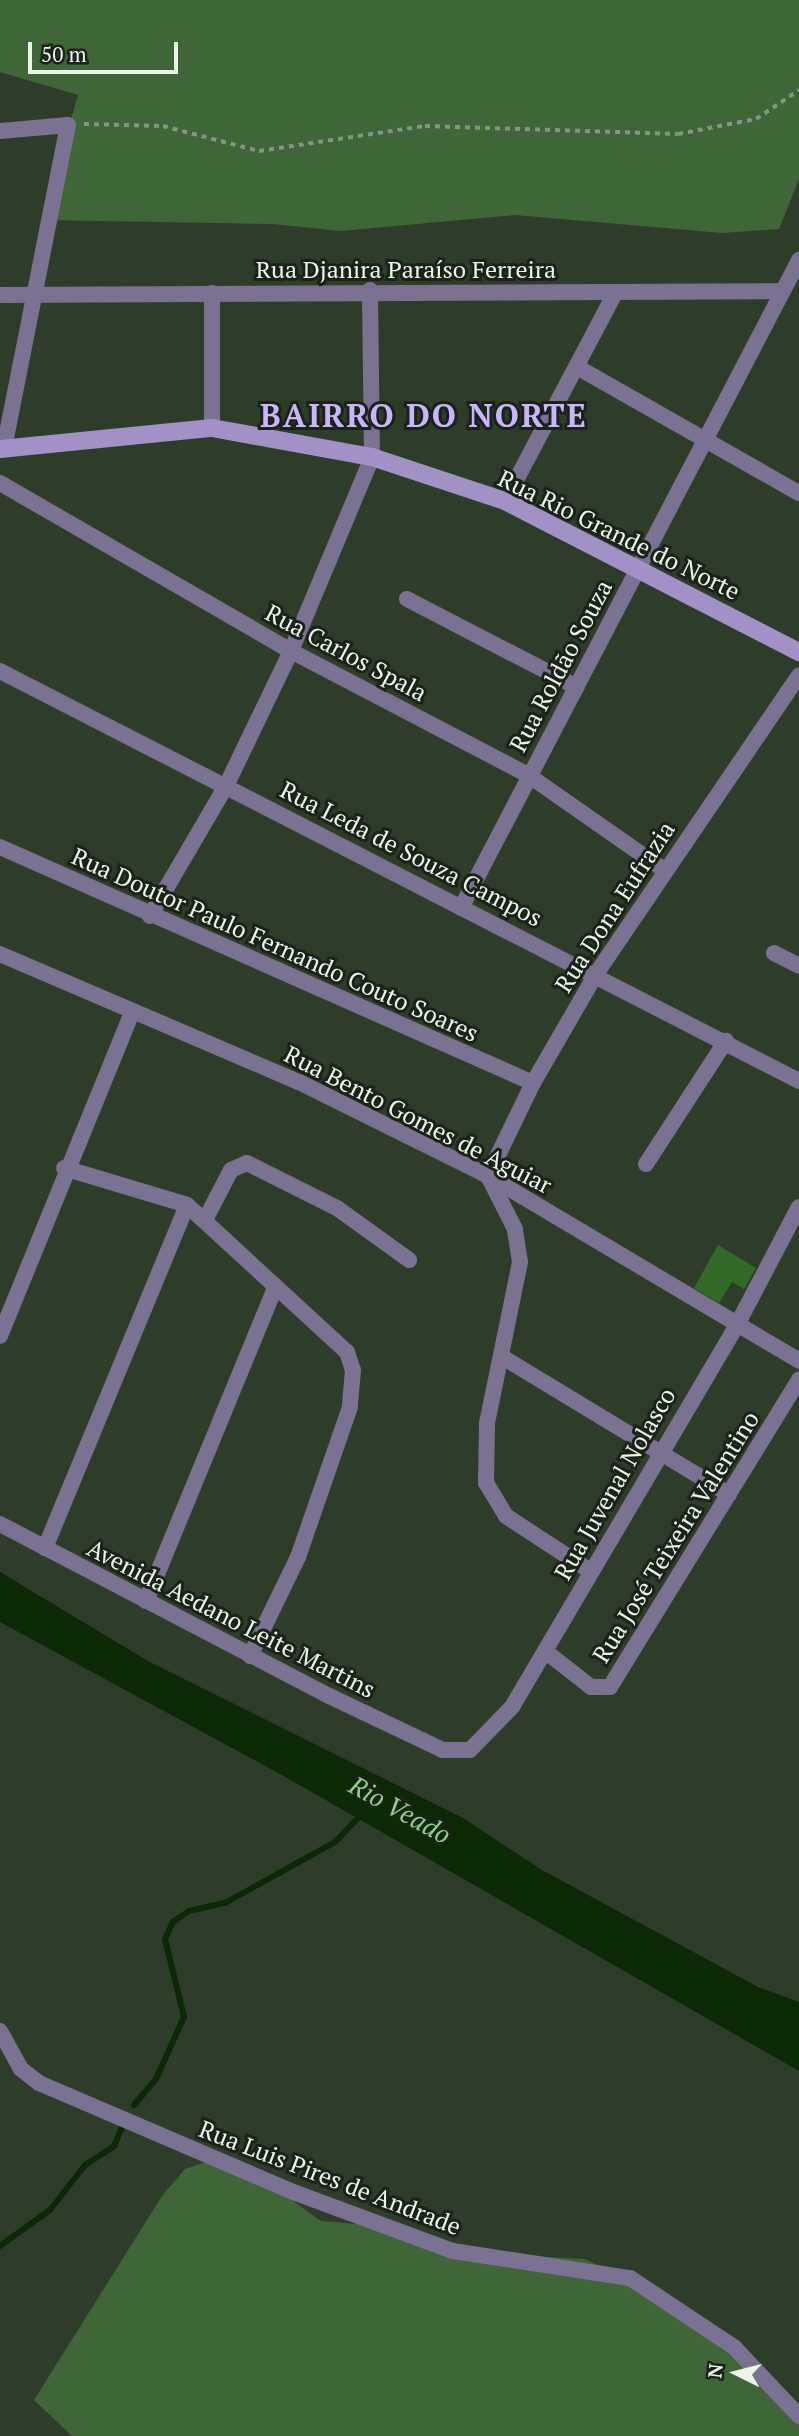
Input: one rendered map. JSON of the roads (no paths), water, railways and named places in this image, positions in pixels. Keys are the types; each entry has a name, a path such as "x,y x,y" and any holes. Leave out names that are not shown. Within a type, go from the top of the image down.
{"main road":[{"name":"Rua Rio Grande do Norte","path":"2,448 212,428 372,457 505,501 799,652"}],"street":[{"path":"0,131 68,125 2,448"},
{"name":"Rua Roldão Souza","path":"461,908 528,775 638,570 779,291 799,260"},
{"path":"150,916 227,783 291,651 372,457 370,290"},
{"name":"Rua Djanira Paraíso Ferreira","path":"0,295 370,290 615,293 779,291"},
{"path":"212,293 212,428"},
{"path":"505,501 615,293"},
{"path":"576,367 799,493"},
{"name":"Rua Carlos Spala","path":"0,483 291,651 528,775 664,870"},
{"path":"407,599 577,687"},
{"name":"Rua Leda de Souza Campos","path":"0,671 227,783 461,908 596,974 799,1080"},
{"name":"Rua Dona Eufrazia","path":"488,1177 533,1083 596,974 664,870 799,675"},
{"name":"Rua Doutor Paulo Fernando Couto Soares","path":"0,847 150,916 533,1083"},
{"path":"774,953 799,966"},
{"name":"Rua Bento Gomes de Aguiar","path":"0,954 299,1082 488,1177 799,1361"},
{"path":"0,1336 64,1168 132,1012"},
{"path":"646,1164 726,1041"},
{"path":"206,1218 231,1170 247,1163 337,1208 409,1260"},
{"path":"64,1168 187,1205 206,1218 274,1291 334,1336 347,1352 353,1389 298,1557 250,1656"},
{"path":"488,1177 515,1229 520,1262 504,1358 486,1435 489,1493 519,1526 590,1571"},
{"path":"45,1548 187,1205"},
{"name":"Rua Juvenal Nolasco","path":"443,1751 470,1751 480,1745 512,1707 738,1323 799,1207"},
{"path":"146,1601 274,1291"},
{"path":"504,1358 729,1493"},
{"name":"Rua José Teixeira Valentino","path":"545,1651 591,1687 610,1687 799,1380"},
{"name":"Avenida Aedano Leite Martins","path":"0,1524 250,1656 443,1751"},
{"name":"Rua Luis Pires de Andrade","path":"0,2031 21,2069 39,2083 296,2193 453,2251 630,2278 734,2347 799,2416"}],"water":[{"name":"Rio Veado","path":"0,1572 148,1661 463,1818 542,1870 758,1987 799,2002 799,2071 282,1775 0,1622"}],"waterway":[{"path":"134,2105 156,2079 184,2017 165,1939 173,1922 189,1911 225,1903 335,1842 361,1815"},
{"path":"0,2246 50,2210 85,2165 114,2146 123,2125"}],"district":[{"name":"BAIRRO DO NORTE","path":"424,415"}]}
